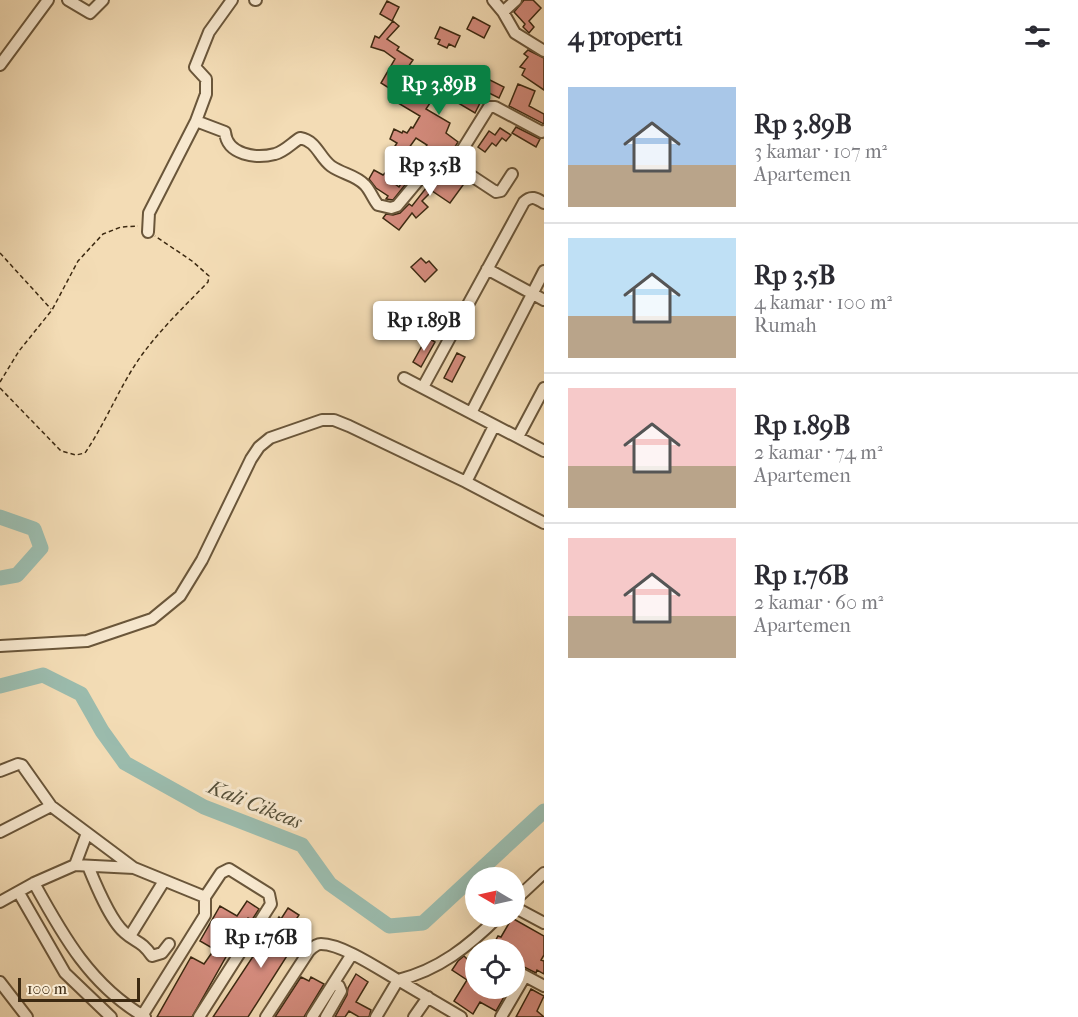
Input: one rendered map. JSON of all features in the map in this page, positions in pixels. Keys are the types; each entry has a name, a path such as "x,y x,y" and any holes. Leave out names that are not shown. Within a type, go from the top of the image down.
{"street":[{"path":"0,65 48,0"},
{"path":"68,0 90,13 103,0"},
{"path":"148,232 149,213 196,122 206,94 206,79 195,67 209,32 232,0"},
{"path":"493,0 515,33 544,51"},
{"path":"503,12 516,0"},
{"path":"452,163 489,107 495,107 544,131"},
{"path":"196,122 225,132 230,146 250,156 277,154 300,138 305,139 315,145 332,166 367,186 378,205 391,208 397,206 426,170 442,163 452,163 496,192 501,191 512,174"},
{"path":"423,387 524,202 534,197 544,203"},
{"path":"487,269 544,300"},
{"path":"471,413 544,271"},
{"path":"404,378 544,451"},
{"path":"518,437 544,388"},
{"path":"0,646 87,641 152,620 180,596 202,560 259,447 270,438 322,420 334,420 466,482 544,523"},
{"path":"466,482 494,426"},
{"path":"0,771 18,764 22,765 51,806 134,868 205,897"},
{"path":"0,832 51,806"},
{"path":"75,865 87,832"},
{"path":"0,902 34,883 75,865 134,868"},
{"path":"88,866 101,898 122,930 146,946 152,956 162,953 169,944"},
{"path":"34,883 63,936 80,959 111,991 143,1016 206,915 205,897 221,873 229,869 269,894 272,901 199,1017"},
{"path":"525,891 544,873"},
{"path":"130,936 164,881"},
{"path":"19,893 65,973 111,1017"},
{"path":"525,913 544,923"},
{"path":"476,939 488,927"},
{"path":"266,1017 309,951 315,945 322,944 352,954 461,1017"},
{"path":"376,1017 398,980 427,971 465,947"},
{"path":"312,1017 352,954"},
{"path":"525,976 544,986"},
{"path":"0,982 27,1017"},
{"path":"326,1017 340,991 339,986 334,983"},
{"path":"414,1017 428,997"},
{"path":"501,1017 512,999"}],"path":[{"path":"0,382 19,351 52,310 78,261 103,234 121,227 140,226 192,261 209,276 208,282 172,320 130,372 98,435 84,453 76,455 61,451 0,388"},
{"path":"0,253 52,310"}],"building":[{"path":"524,0 533,0 541,8 529,21 534,27 529,33 523,27 525,24 514,12"},
{"path":"387,1 399,7 392,21 380,14"},
{"path":"473,17 490,26 484,38 467,29"},
{"path":"393,21 399,26 387,39 399,47 397,50 413,60 392,90 381,83 395,59 384,51 371,47 375,36 379,38"},
{"path":"440,27 460,36 455,47 449,44 447,48 438,44 440,40 435,38"},
{"path":"528,50 544,58 544,90 522,75 525,69 520,67 528,57 524,54"},
{"path":"467,73 482,82 484,77 504,87 499,98 477,87 471,98 480,103 475,113 438,91 426,109 450,123 446,133 458,142 450,155 438,149 432,160 426,162 418,157 427,145 416,138 406,152 395,146 397,143 390,139 394,129 407,133 420,116 398,103 404,92 419,101 434,80 449,90 452,85 459,89"},
{"path":"518,84 535,91 529,106 544,114 544,124 509,106"},
{"path":"516,127 540,139 536,147 512,133"},
{"path":"500,128 511,135 506,141 502,138 496,146 492,143 485,152 478,147 489,131 495,135"},
{"path":"404,154 406,156 391,181 399,187 409,171 413,175 393,200 386,199 388,196 376,188 369,179 374,170 383,175"},
{"path":"450,171 466,181 450,203 432,191 422,201 428,207 416,218 412,213 399,230 383,218 386,214 400,213 409,204 412,206 437,174"},
{"path":"421,258 426,263 429,261 437,270 425,282 411,267"},
{"path":"427,337 435,342 421,367 413,362"},
{"path":"457,353 465,357 452,382 444,378"},
{"path":"247,901 259,909 252,920 248,918 192,1017 157,1017 191,957 204,964 214,949 200,941 220,906 237,916"},
{"path":"288,908 299,915 289,930 299,937 248,1017 213,1017 279,917 281,919"},
{"path":"525,925 544,936 544,955 541,960 544,961 544,974 525,968 525,939 496,939 498,936 501,937 507,927"},
{"path":"465,957 465,979 452,970"},
{"path":"356,974 368,982 356,1002 371,1010 369,1017 359,1017 349,1011 345,1017 335,1017 347,995 348,988"},
{"path":"301,977 309,981 311,977 324,984 304,1017 275,1017"},
{"path":"465,983 465,999 503,999 496,1011 480,1002 473,1014 454,1001"},
{"path":"531,989 544,996 537,1011 544,1017 516,1017"}],"waterway":[{"name":"Kali Cikeas","path":"0,517 34,529 41,548 17,575 0,578"},
{"name":"Kali Cikeas","path":"0,686 43,675 81,694 102,731 125,763 204,807 302,845 330,884 389,926 423,923 544,811"}]}
